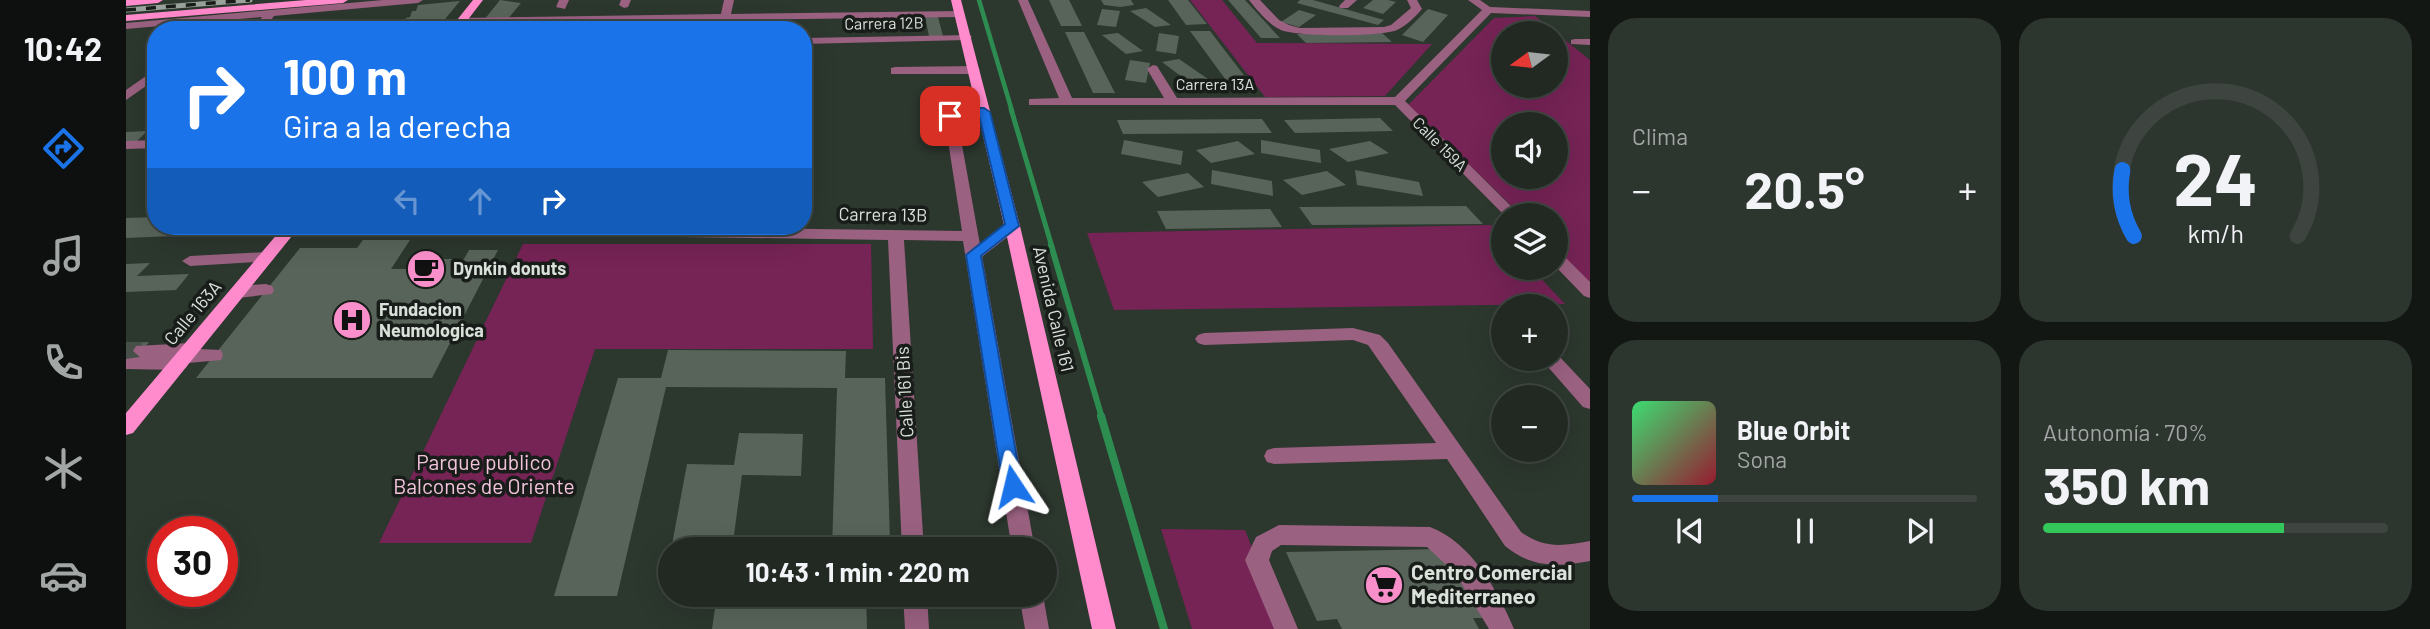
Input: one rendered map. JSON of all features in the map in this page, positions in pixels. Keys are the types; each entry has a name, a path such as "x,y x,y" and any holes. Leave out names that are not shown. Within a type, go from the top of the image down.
{"main road":[{"path":"126,3 158,0"},
{"path":"126,18 343,0"},
{"path":"460,21 478,0"},
{"name":"Avenida Calle 161","path":"956,0 1012,226 1104,629"},
{"path":"157,21 199,12"},
{"path":"143,24 147,23"},
{"path":"973,255 1012,226"},
{"name":"Calle 163A","path":"126,427 284,235"}],"street":[{"path":"178,21 418,0"},
{"path":"725,21 729,0"},
{"path":"1023,0 1067,102"},
{"path":"1254,0 1275,22 1300,31 1395,27 1418,9 1412,0"},
{"path":"1474,0 1488,10 1538,6 1590,14"},
{"path":"1398,101 1488,10"},
{"path":"265,21 271,13"},
{"path":"592,21 960,14"},
{"path":"126,36 143,24"},
{"path":"126,26 147,24"},
{"name":"Carrera 12B","path":"812,40 966,37"},
{"path":"1575,42 1590,42"},
{"path":"1153,69 1173,102"},
{"path":"895,71 974,70"},
{"path":"126,96 147,80"},
{"name":"Carrera 13A","path":"1033,102 1398,101"},
{"name":"Calle 159A","path":"1398,101 1500,203"},
{"path":"984,112 956,112 950,116 1022,537"},
{"path":"126,145 147,144"},
{"name":"Carrera 13B","path":"812,233 970,236"},
{"name":"Calle 161 Bis","path":"896,235 912,537"},
{"path":"190,261 266,257"},
{"path":"1568,270 1590,292"},
{"path":"238,292 266,290"},
{"path":"1204,339 1353,334 1374,340 1513,539 1526,551 1539,556 1590,551"},
{"path":"137,357 214,355"},
{"path":"1561,371 1590,402"},
{"path":"1275,456 1452,451"},
{"path":"1286,629 1257,560 1259,548 1267,540 1279,535 1430,537 1447,545 1460,559 1502,629"},
{"path":"916,607 917,629"},
{"path":"1033,607 1037,629"}],"green space":[{"path":"1190,0 1222,0 1257,43 1432,44 1385,96 1265,97"},
{"path":"1535,16 1541,21 1491,21 1494,18"},
{"path":"1491,21 1491,98 1568,98 1568,42 1590,60 1590,283 1568,261 1568,203 1509,203 1494,189 1568,189 1568,112 1491,112 1491,186 1408,105"},
{"path":"1491,225 1491,280 1542,280 1556,294 1491,294 1491,305 1114,310 1087,233"},
{"name":"Parque publico Balcones de Oriente","path":"523,244 871,244 873,349 595,349 531,543 379,543"},
{"path":"1161,529 1245,530 1284,629 1192,629"}],"building":[{"path":"500,0 521,3 507,20 484,20"},
{"path":"1049,0 1069,0 1082,26 1061,26"},
{"path":"1101,0 1131,0 1134,5 1104,5"},
{"path":"1168,0 1188,0 1207,24 1186,25"},
{"path":"1228,0 1245,0 1280,38 1261,38"},
{"path":"1300,0 1313,0 1384,20 1378,25 1297,3"},
{"path":"1373,0 1396,2 1383,14 1363,8"},
{"path":"460,1 443,21 404,21 412,11 416,11 418,5"},
{"path":"1146,8 1171,25 1155,27 1130,11"},
{"path":"1102,9 1120,11 1116,27 1097,25"},
{"path":"1428,9 1448,15 1423,42 1402,35"},
{"path":"1299,10 1316,15 1299,27 1281,22"},
{"path":"925,17 938,17 943,36 929,36"},
{"path":"1190,31 1210,31 1256,91 1234,91"},
{"path":"1065,32 1084,32 1115,93 1093,93"},
{"path":"1118,33 1143,51 1126,54 1102,35"},
{"path":"1159,33 1179,36 1176,54 1156,51"},
{"path":"1382,33 1392,42 1306,43 1297,34"},
{"path":"1179,59 1208,79 1190,83 1162,62"},
{"path":"1130,60 1150,63 1146,83 1125,80"},
{"path":"1380,118 1393,131 1295,133 1284,120"},
{"path":"1262,119 1272,133 1123,134 1117,120"},
{"path":"147,131 137,141 126,141 126,132"},
{"path":"1124,140 1183,151 1181,165 1121,154"},
{"path":"1261,140 1320,150 1321,163 1261,153"},
{"path":"1238,141 1255,154 1211,163 1196,150"},
{"path":"1370,141 1389,153 1348,162 1329,149"},
{"path":"1212,170 1272,181 1273,196 1211,184"},
{"path":"1355,170 1419,182 1423,196 1357,185"},
{"path":"1327,171 1346,185 1302,195 1283,180"},
{"path":"1188,173 1204,187 1158,197 1142,182"},
{"path":"1466,206 1483,224 1312,225 1299,207"},
{"path":"1270,209 1282,227 1166,229 1157,211"},
{"path":"147,217 147,235 199,235 126,238 126,218"},
{"name":"Fundacion Neumologica","path":"363,240 410,240 391,269 417,269 423,259 464,259 469,250 498,250 432,378 196,378 300,248 357,248"},
{"path":"150,263 137,276 189,274 176,290 126,292 126,264"},
{"path":"149,342 126,370 126,343"},
{"path":"668,350 846,351 845,378 885,378 890,537 832,537 837,388 666,387 617,596 554,596 618,378 661,378"},
{"path":"739,433 803,434 801,476 742,475 734,537 673,537 687,464 734,465"},
{"name":"Centro Comercial Mediterraneo","path":"1445,549 1487,618 1473,618 1479,629 1342,629 1337,619 1317,621 1286,552"},
{"path":"715,607 866,607 867,629 712,629"}],"waterway":[{"path":"979,0 1012,111"},
{"path":"1011,109 1052,247"},
{"path":"1051,245 1102,418"},
{"path":"1101,416 1164,629"}],"tunnel":[{"path":"126,351 142,351"}],"railway":[{"path":"126,10 250,0"}],"place":[{"name":"Dynkin donuts","path":"426,269"},
{"name":"Fundacion Neumologica","path":"352,320"},
{"name":"Centro Comercial Mediterraneo","path":"1384,585"}],"route":[{"path":"950,116 953,112 984,112 1012,226 973,255 1013,486"}]}
